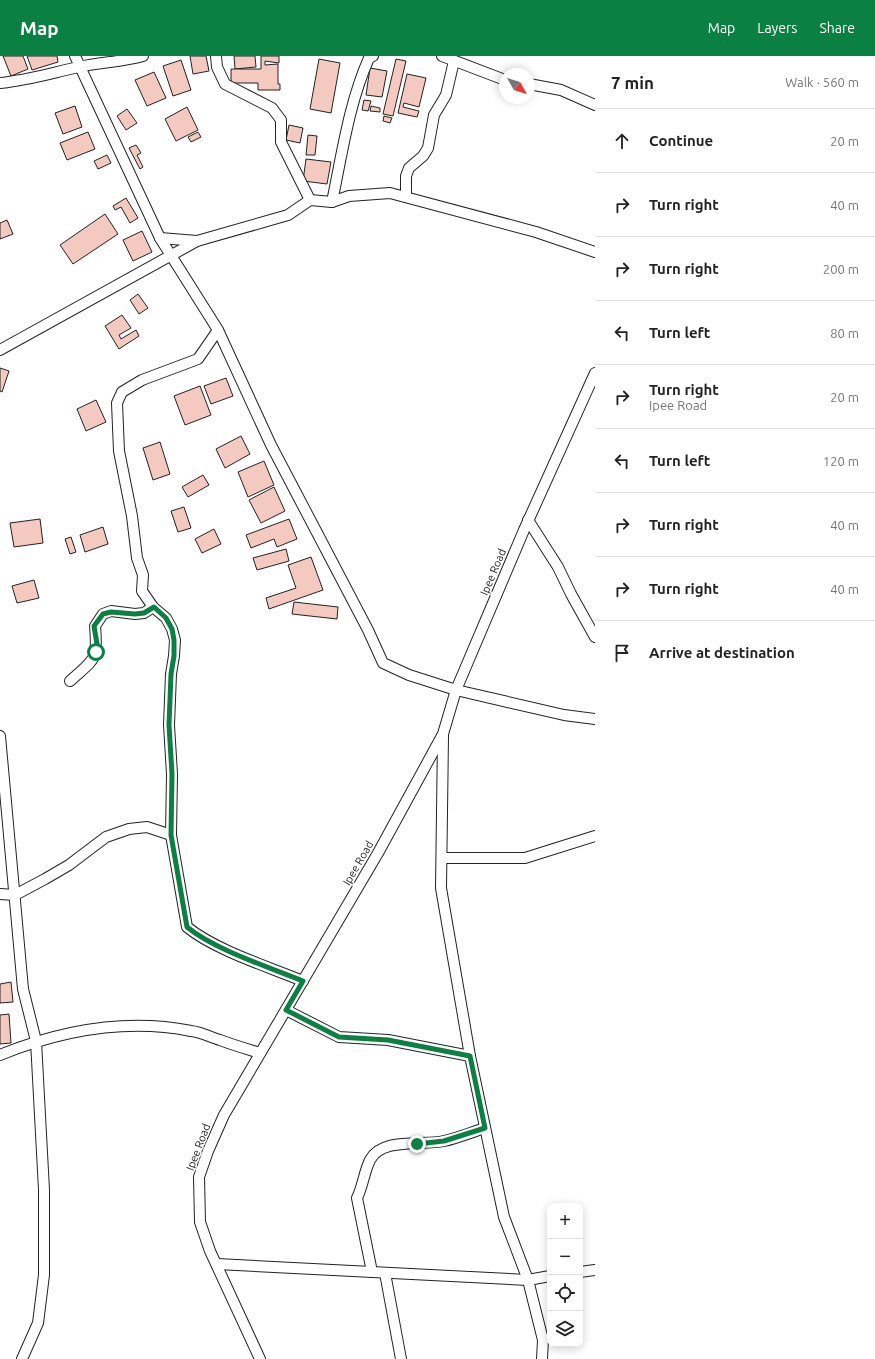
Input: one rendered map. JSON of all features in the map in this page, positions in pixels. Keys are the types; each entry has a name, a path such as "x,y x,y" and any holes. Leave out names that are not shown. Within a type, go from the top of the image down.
{"street":[{"path":"75,56 160,238 218,330 271,445 368,630 380,659 387,666 409,675 456,690 564,715 595,719"},
{"path":"0,82 28,80 80,66 116,62 143,56"},
{"path":"216,56 225,84 272,108 281,120 281,142 310,200"},
{"path":"332,202 347,127 363,70 369,58 373,56"},
{"path":"442,56 499,78"},
{"path":"406,197 406,176 410,168 423,156 428,148 434,115 446,95 454,61"},
{"path":"535,85 561,90 595,105"},
{"path":"0,350 197,241 288,215 310,200 332,202 349,196 390,193 536,232 595,252"},
{"path":"160,238 197,241"},
{"path":"218,330 198,359 142,380 122,392 117,403 119,451 132,516 137,558 143,575 142,590 154,607 166,618 172,629 174,640 169,725 172,774 171,835 187,927 196,934 225,949 303,981"},
{"name":"Ipee Road","path":"260,1359 216,1264 200,1222 199,1176 224,1115 378,853 443,734 456,690 528,520 595,373"},
{"path":"528,520 558,567 570,594 595,637"},
{"path":"70,681 93,659 97,644 94,626 103,614 111,612 135,614 144,613 154,607"},
{"path":"443,734 442,858 440,888 470,1056 504,1217 528,1280 543,1340 542,1359"},
{"path":"0,736 23,989 36,1040 44,1190 44,1275 38,1323 22,1359"},
{"path":"0,894 15,895 69,865 106,836 129,829 147,827 171,835"},
{"path":"442,858 525,858 595,836"},
{"path":"286,1010 339,1037 388,1040 470,1056"},
{"path":"0,1055 36,1040 111,1025 140,1025 192,1031 260,1053"},
{"path":"372,1272 357,1198 370,1159 381,1149 399,1143 417,1144 444,1141 485,1128"},
{"path":"216,1264 528,1280 547,1277"},
{"path":"583,1272 595,1270"},
{"path":"385,1272 402,1359"}],"building":[{"path":"3,56 23,56 28,69 11,76"},
{"path":"27,56 57,56 58,62 32,70"},
{"path":"190,56 206,56 209,71 193,74"},
{"path":"234,56 255,56 256,67 235,69"},
{"path":"261,56 279,56 279,63 265,61 265,65 278,64 278,84 280,84 280,90 258,90 258,83 231,83 231,69 261,69"},
{"path":"319,59 340,63 331,113 310,109"},
{"path":"396,59 406,61 393,116 383,114"},
{"path":"181,60 191,90 173,96 163,66"},
{"path":"370,68 387,71 382,97 366,95"},
{"path":"154,72 166,98 147,106 135,80"},
{"path":"407,74 426,78 419,107 404,103 403,107 419,111 417,117 398,113"},
{"path":"364,100 371,101 368,111 362,110"},
{"path":"75,106 82,127 63,134 55,113"},
{"path":"371,106 380,108 380,112 370,111"},
{"path":"187,107 198,130 176,141 165,119"},
{"path":"127,109 137,123 126,130 117,116"},
{"path":"384,116 392,118 390,123 383,121"},
{"path":"289,125 303,128 300,143 286,140"},
{"path":"88,132 95,149 67,160 60,143"},
{"path":"198,132 201,137 191,142 188,137"},
{"path":"308,135 317,136 315,155 306,155"},
{"path":"136,145 141,153 137,155 143,167 140,169 129,148"},
{"path":"107,155 111,163 98,169 94,161"},
{"path":"306,159 331,162 327,184 303,181"},
{"path":"126,198 138,218 130,223 121,207 115,210 113,206"},
{"path":"105,214 118,234 73,264 60,245"},
{"path":"7,220 13,234 0,239 0,223"},
{"path":"142,231 152,252 133,261 123,240"},
{"path":"138,294 148,308 139,314 130,300"},
{"path":"122,315 131,328 119,335 121,339 136,330 139,336 119,349 105,326"},
{"path":"0,368 9,371 2,392 0,391"},
{"path":"226,378 233,396 211,404 204,386"},
{"path":"200,386 211,415 185,425 174,396"},
{"path":"96,400 106,422 86,431 77,409"},
{"path":"241,436 250,454 225,468 216,449"},
{"path":"160,442 170,474 153,480 143,448"},
{"path":"264,461 274,485 248,497 238,472"},
{"path":"203,475 209,485 188,497 182,487"},
{"path":"274,487 285,511 261,523 249,500"},
{"path":"184,507 191,528 178,532 171,511"},
{"path":"40,519 43,543 14,547 10,523"},
{"path":"289,519 297,539 277,547 274,539 251,548 246,535"},
{"path":"103,527 108,544 85,552 80,535"},
{"path":"214,529 221,544 202,553 195,539"},
{"path":"71,537 76,552 70,554 65,539"},
{"path":"286,549 289,561 257,570 253,558"},
{"path":"311,557 323,590 269,609 266,598 296,588 288,565"},
{"path":"34,580 39,598 17,603 12,586"},
{"path":"294,602 338,607 337,619 292,614"},
{"path":"11,982 13,1002 0,1003 0,984"},
{"path":"9,1014 11,1043 0,1044 0,1015"}],"route":[{"path":"96,652 97,644 94,626 103,614 111,612 135,614 144,613 154,607 166,618 172,629 174,656 171,674 169,725 172,774 171,835 187,927 196,934 225,949 303,981 286,1010 339,1037 388,1040 470,1056 485,1128 444,1141 417,1144"}]}
